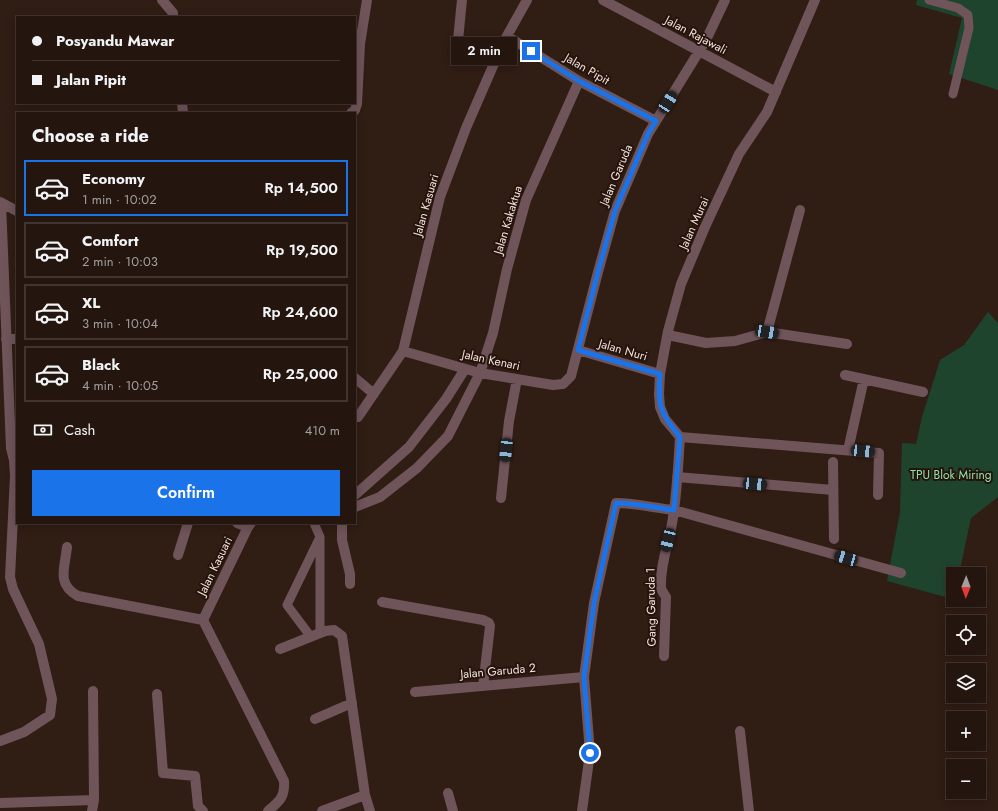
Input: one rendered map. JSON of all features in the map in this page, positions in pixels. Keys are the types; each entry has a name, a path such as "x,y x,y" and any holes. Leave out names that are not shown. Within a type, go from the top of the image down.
{"street":[{"path":"162,0 173,13 173,16"},
{"path":"352,112 355,110 357,104 360,44 368,0"},
{"path":"457,50 462,0"},
{"name":"Jalan Kasuari","path":"358,417 403,351 440,197 466,128 507,36 527,0"},
{"name":"Jalan Rajawali","path":"603,0 776,92"},
{"name":"Jalan Garuda","path":"571,376 615,211 648,134 706,40 725,0"},
{"name":"Jalan Murai","path":"680,437 660,407 659,394 660,374 681,284 705,227 739,154 767,112 815,0"},
{"name":"Jalan Pipit","path":"507,36 579,81 656,121"},
{"name":"Jalan Kakaktua","path":"356,507 380,497 418,468 448,436 480,373 493,333 507,269 526,200 579,81"},
{"path":"0,741 24,732 50,715 52,703 39,644 13,589 10,577 15,476 14,460 11,448 0,202 16,210"},
{"path":"767,332 800,210"},
{"path":"668,335 706,344 735,341 767,332 847,344"},
{"path":"6,339 16,339"},
{"name":"Jalan Nuri","path":"578,350 660,374"},
{"name":"Jalan Kenari","path":"403,351 480,373 553,385 563,384 571,376"},
{"path":"356,495 408,447 446,399 465,369"},
{"path":"844,375 923,392"},
{"path":"356,379 374,394"},
{"path":"501,498 509,421 517,379"},
{"path":"848,450 864,379"},
{"path":"680,437 879,453 878,494"},
{"name":"Gang Garuda 1","path":"664,656 666,597 661,586 662,565 674,510 680,437"},
{"path":"833,462 834,539"},
{"path":"677,477 833,490"},
{"path":"582,811 590,753 584,677 594,603 616,503 631,503 674,510 770,538 901,573"},
{"path":"178,555 188,524"},
{"path":"342,524 342,540 350,574 350,584"},
{"name":"Jalan Kasuari","path":"203,620 250,525"},
{"path":"67,547 63,580 66,587 78,596 203,620 284,781 285,790 280,801 268,811"},
{"path":"382,602 484,620 489,623 490,626 483,686"},
{"path":"280,650 325,631 334,630 342,636 365,795 370,811"},
{"name":"Jalan Garuda 2","path":"414,692 584,677"},
{"path":"92,811 94,800 93,691"},
{"path":"157,694 163,773 195,776 198,806 203,811"},
{"path":"315,719 352,703"},
{"path":"740,731 749,811"},
{"path":"448,793 454,811"},
{"path":"322,811 365,795"},
{"path":"0,803 94,800"}],"lane":[{"path":"929,0 958,8 968,15 970,28 953,94"},
{"path":"314,524 320,537 315,635"},
{"path":"315,635 287,605 320,537"}],"green space":[{"path":"917,0 998,0 998,90 949,74 962,18 916,5"},
{"name":"TPU Blok Miring","path":"988,312 998,323 998,497 971,518 960,567 946,567 946,597 887,581 900,512 902,443 916,444 922,417 940,360 964,345"}],"route":[{"path":"531,51 579,81 656,121 648,134 615,211 578,350 660,374 660,407 680,437 674,510 631,503 616,503 594,603 584,677 590,753"}]}
